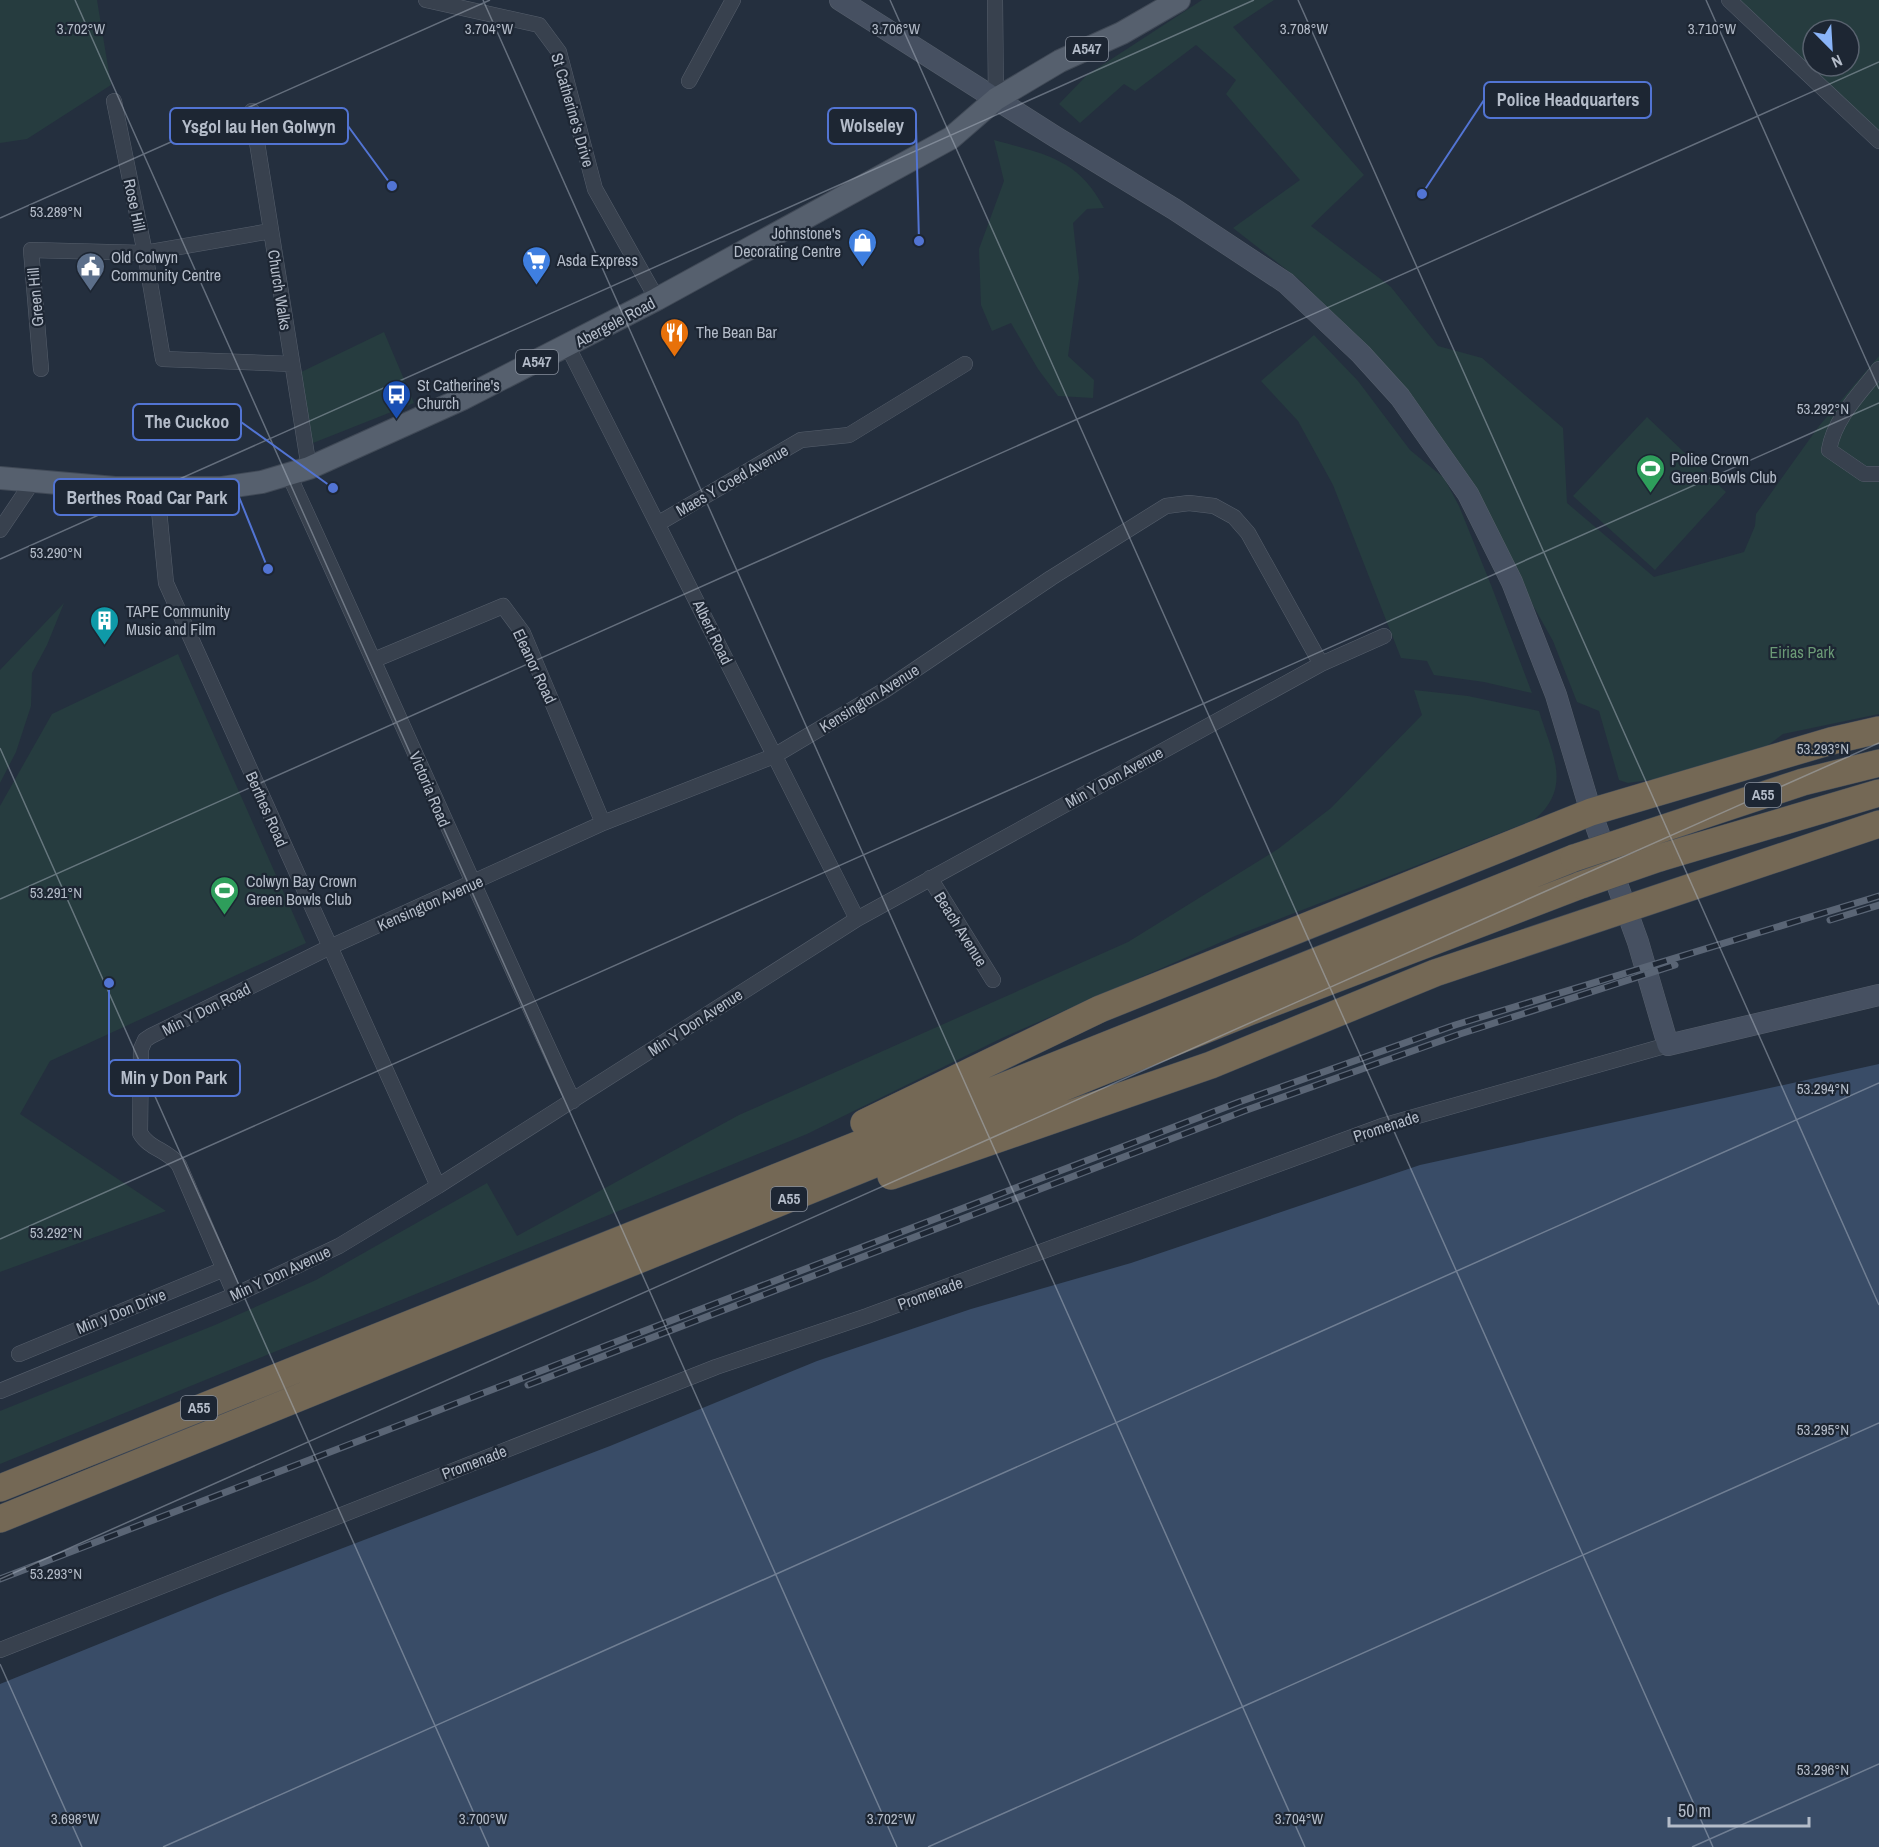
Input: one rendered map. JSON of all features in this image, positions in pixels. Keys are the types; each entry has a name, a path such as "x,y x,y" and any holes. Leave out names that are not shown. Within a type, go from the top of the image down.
{"highway":[{"path":"648,1228 1100,1009 1591,812 1831,741 1879,730"},
{"name":"A55","path":"0,1488 1574,858 1803,782 1879,762"},
{"name":"A55","path":"0,1519 1238,1017 1581,885 1659,858 1879,793"},
{"path":"665,1249 1067,1116 1211,1065 1435,973 1879,824"}],"main road":[{"name":"Abergele Road","path":"0,478 157,489 221,488 262,483 299,472 462,399 657,300 951,138 996,99 1060,61 1122,33 1179,0"}],"street":[{"name":"St Catherine's Drive","path":"426,0 539,25 559,52 596,189 657,300"},
{"path":"688,81 733,0"},
{"path":"840,0 1174,208 1286,283 1361,354 1400,397 1468,494 1512,582 1556,695 1591,812 1626,908 1668,1045"},
{"path":"995,0 996,99"},
{"path":"1729,0 1879,141"},
{"name":"Rose Hill","path":"114,101 145,253 163,359 292,364"},
{"name":"Church Walks","path":"252,111 292,364 299,472"},
{"name":"Green Hill","path":"41,369 31,250 145,253 271,231"},
{"name":"Albert Road","path":"568,347 659,523 857,919"},
{"name":"Maes Y Coed Avenue","path":"659,523 801,440 849,435 965,364"},
{"path":"1879,369 1842,417 1831,440 1829,450 1864,474 1879,474"},
{"name":"Victoria Road","path":"299,472 374,660 471,884 573,1101"},
{"path":"0,530 33,481"},
{"name":"Berthes Road","path":"157,489 166,583 438,1186"},
{"name":"Kensington Avenue","path":"330,947 603,823 774,756 885,690 1061,572 1166,506 1189,503 1214,506 1234,517 1248,533 1321,664"},
{"name":"Eleanor Road","path":"374,660 503,606 523,633 603,823"},
{"name":"Min Y Don Avenue","path":"0,1391 235,1294 339,1246 573,1101 857,919 1321,664 1384,636"},
{"name":"Beach Avenue","path":"930,878 993,980"},
{"name":"Min Y Don Road","path":"235,1294 179,1165 168,1154 144,1140 140,1133 141,1049 145,1040 151,1036 330,947"},
{"name":"Promenade","path":"0,1650 716,1367 878,1312 1382,1126 1668,1045 1879,995"},
{"name":"Min y Don Drive","path":"19,1354 224,1269"}],"green space":[{"path":"0,0 97,0 111,85 27,139 0,143"},
{"name":"Eirias Park","path":"1202,0 1274,0 1233,27 1364,175 1311,226 1391,287 1438,346 1482,358 1563,428 1567,503 1654,577 1744,552 1755,526 1756,514 1819,426 1879,356 1879,714 1783,734 1759,752 1675,776 1628,783 1619,780 1599,711 1577,702 1553,641 1498,543 1370,353 1301,281 1233,228 1300,180 1226,94 1236,80 1196,45 1135,91 1124,84 1080,123 1059,104 1087,75"},
{"path":"1729,0 1879,0 1879,141 1812,78 1861,78 1861,18 1801,18 1801,68"},
{"path":"994,140 1044,154 1071,168 1094,191 1104,208 1087,209 1073,223 1079,278 1068,356 1094,380 1093,398 1058,396 1038,369 1011,323 992,331 981,305 979,249 1004,181"},
{"path":"384,332 414,403 313,443 310,440 297,374"},
{"path":"1314,335 1358,381 1410,450 1444,478 1459,506 1532,693 1484,682 1434,675 1427,661 1401,658 1333,485 1298,421 1261,381"},
{"name":"Police Crown Green Bowls Club","path":"1647,417 1726,492 1655,570 1573,496"},
{"path":"64,603 47,645 32,673 31,706 16,752 0,783 0,670"},
{"path":"178,654 306,943 50,1061 20,1114 166,1211 0,1272 0,806 52,714"},
{"path":"1414,690 1468,696 1539,711 1556,768 1553,795 1546,808 1534,820 1235,936 1002,1038 807,1134 0,1464 0,1411 215,1325 316,1280 487,1183 517,1236 739,1115 1128,942 1278,849 1331,808 1422,715"}],"water":[{"path":"1879,1064 1879,1847 0,1847 0,1684 220,1595 610,1446 817,1361 971,1309 1131,1263 1420,1165"}],"railway":[{"path":"0,1579 1239,1102 1455,1025 1879,896"},
{"path":"1830,920 1879,905"},
{"path":"528,1385 1244,1111 1460,1034 1675,965"}],"place":[{"name":"Ysgol Iau Hen Golwyn","path":"392,186"},
{"name":"Police Headquarters","path":"1422,194"},
{"name":"Wolseley","path":"919,241"},
{"name":"Johnstone's Decorating Centre","path":"862,268"},
{"name":"Asda Express","path":"536,286"},
{"name":"Old Colwyn Community Centre","path":"90,292"},
{"name":"The Bean Bar","path":"675,358"},
{"name":"St Catherine's Church","path":"396,420"},
{"name":"The Cuckoo","path":"333,488"},
{"name":"Police Crown Green Bowls Club","path":"1650,494"},
{"name":"Berthes Road Car Park","path":"268,569"},
{"name":"TAPE Community Music and Film","path":"105,646"},
{"name":"Colwyn Bay Crown Green Bowls Club","path":"225,916"},
{"name":"Min y Don Park","path":"109,983"}]}
